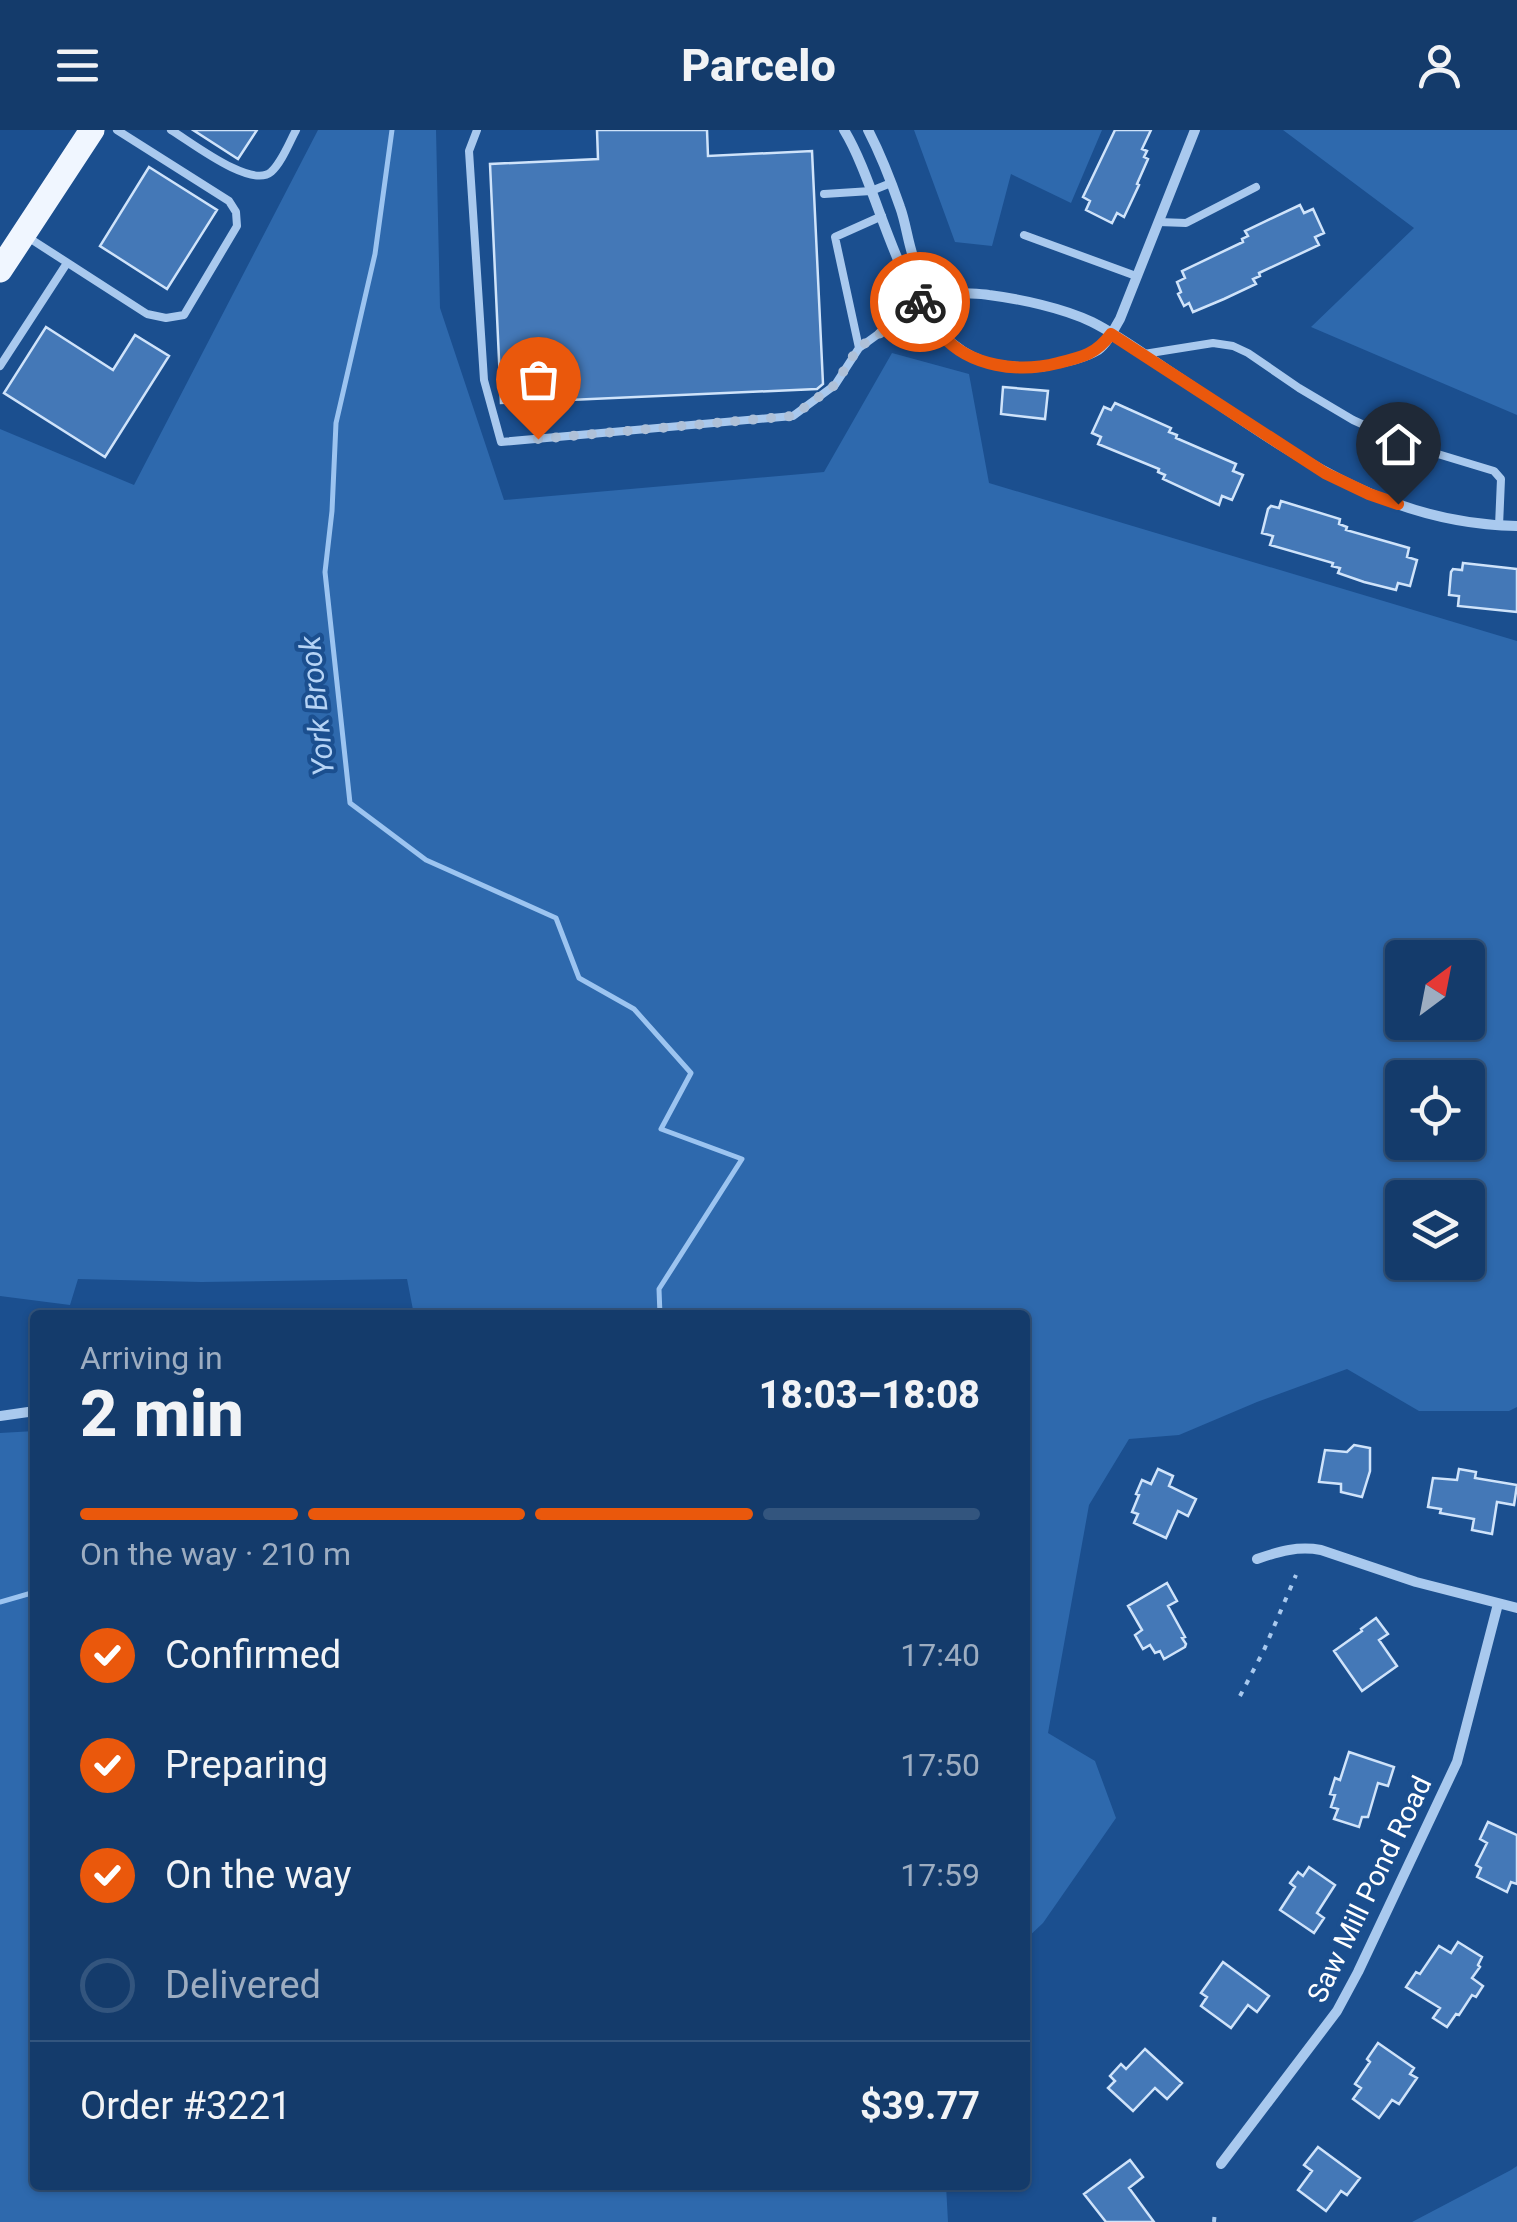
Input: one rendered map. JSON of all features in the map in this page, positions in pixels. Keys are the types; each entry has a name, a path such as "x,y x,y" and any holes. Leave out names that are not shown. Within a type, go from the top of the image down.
{"main road":[{"path":"0,270 92,130"}],"street":[{"path":"844,130 916,296 943,337 970,356 998,366 1037,368 1099,350 1111,334 1194,130"},
{"path":"868,130 902,211 914,261 926,281 939,289 987,294 1092,322 1325,473 1426,514 1517,526"},
{"path":"0,1416 30,1412"},
{"path":"1258,1558 1288,1549 1321,1550 1517,1608"},
{"name":"Saw Mill Pond Road","path":"1221,2164 1337,2010 1358,1972 1456,1762 1498,1604"}],"lane":[{"path":"24,234 146,314 166,318 184,315 237,226 236,212 229,202 117,130"},
{"path":"172,130 240,172 266,176 274,170 296,130"},
{"path":"477,130 469,151 484,380 501,442 793,416 835,385 858,348 888,328 926,281"},
{"path":"824,194 871,191 891,183"},
{"path":"1159,222 1186,223 1256,187"},
{"path":"858,348 835,236 882,216"},
{"path":"1024,236 1136,276"},
{"path":"0,366 67,263"},
{"path":"1144,354 1213,343 1233,346 1354,420 1408,444 1494,471 1501,479 1499,526"}],"path":[{"path":"1240,1696 1296,1575"},
{"path":"1214,2222 1215,2211"}],"shaded area":[{"path":"318,130 436,130 440,308 504,500 824,472 892,353 969,374 989,483 1517,641 1517,1407 1509,1411 1419,1411 1347,1369 1179,1435 1129,1439 1089,1505 1048,1733 1095,1761 1116,1818 1043,1923 1030,1935 1030,1310 413,1310 407,1279 78,1279 70,1305 0,1296 0,429 134,485"},
{"path":"914,130 1102,130 1071,203 1011,174 992,246 955,242"},
{"path":"1283,130 1517,130 1517,415 1311,327 1414,228"},
{"path":"30,1431 30,2190 946,2190 948,2222 0,2222 0,1433"},
{"path":"1517,2166 1517,2222 1412,2222 1511,2170"}],"building":[{"path":"193,130 257,130 238,159"},
{"path":"597,130 707,130 708,156 812,151 823,384 817,389 501,403 490,164 598,159"},
{"path":"1115,130 1151,130 1142,149 1147,151 1144,157 1148,159 1139,185 1124,217 1117,213 1112,223 1086,210 1090,201 1083,197"},
{"path":"149,167 217,210 167,289 100,246"},
{"path":"1300,205 1304,213 1313,209 1324,233 1315,237 1319,245 1259,273 1253,279 1256,284 1224,299 1193,312 1189,303 1184,306 1177,282 1185,278 1182,271 1243,242 1248,236 1245,231"},
{"path":"46,327 113,370 135,335 169,356 105,457 4,393"},
{"path":"1003,387 1048,391 1045,419 1001,414"},
{"path":"1115,403 1171,428 1169,432 1176,438 1236,464 1233,471 1243,475 1232,500 1222,496 1219,505 1163,479 1165,475 1159,469 1098,444 1101,437 1092,433 1104,407 1111,410"},
{"path":"1281,501 1340,519 1339,524 1346,530 1409,548 1407,557 1417,560 1410,586 1398,583 1396,590 1364,582 1338,573 1340,568 1332,566 1333,563 1270,545 1273,536 1262,533 1268,509 1279,508"},
{"path":"1463,563 1517,569 1517,612 1458,606 1459,596 1449,595 1451,572 1462,570"},
{"path":"1354,1445 1370,1448 1370,1471 1362,1497 1341,1492 1341,1484 1319,1482 1325,1450 1347,1452"},
{"path":"1158,1469 1173,1476 1169,1486 1196,1499 1188,1516 1178,1511 1166,1538 1134,1523 1138,1514 1132,1512 1142,1480 1151,1484"},
{"path":"1459,1469 1476,1472 1475,1478 1517,1485 1514,1505 1497,1502 1492,1534 1472,1530 1474,1519 1428,1507 1433,1478 1457,1480"},
{"path":"1167,1583 1177,1601 1168,1606 1186,1644 1164,1659 1150,1645 1143,1649 1135,1635 1142,1630 1128,1606"},
{"path":"1376,1618 1388,1634 1379,1640 1397,1666 1362,1691 1334,1651"},
{"path":"1349,1752 1394,1767 1388,1786 1378,1783 1368,1817 1362,1817 1359,1827 1334,1819 1338,1809 1331,1807 1335,1778 1340,1780"},
{"path":"1488,1822 1517,1835 1517,1884 1511,1882 1507,1892 1477,1877 1481,1868 1476,1865 1487,1843 1480,1839"},
{"path":"1309,1867 1335,1885 1317,1913 1324,1918 1314,1933 1280,1910 1295,1887 1290,1883 1298,1872 1303,1876"},
{"path":"1458,1942 1482,1957 1472,1978 1483,1986 1447,2027 1433,2018 1440,2008 1406,1987 1439,1946 1451,1953"},
{"path":"1223,1962 1269,1996 1257,2012 1248,2005 1231,2028 1201,2006 1207,1997 1201,1993"},
{"path":"1378,2043 1414,2068 1410,2074 1417,2078 1399,2104 1392,2100 1379,2118 1353,2099 1361,2088 1355,2084"},
{"path":"1145,2049 1182,2083 1167,2099 1155,2088 1133,2111 1108,2088 1115,2081 1110,2076 1121,2064 1126,2069"},
{"path":"1318,2147 1360,2178 1347,2195 1341,2191 1326,2211 1298,2190 1312,2171 1304,2165"},
{"path":"1130,2160 1143,2177 1129,2188 1154,2222 1106,2222 1084,2194"}],"waterway":[{"name":"York Brook","path":"392,130 375,254 336,423 325,572 350,803 426,860 556,918 579,978 634,1009 691,1073 661,1129 742,1159 659,1289 660,1310"},
{"name":"York Brook","path":"0,1602 30,1593"}],"way so far":[{"path":"538,439 793,416 835,385 858,348 888,328 916,296 920,302"}],"route":[{"path":"920,302 943,337 970,356 998,366 1037,368 1075,358 1099,350 1111,334 1325,473 1398,504"}]}
